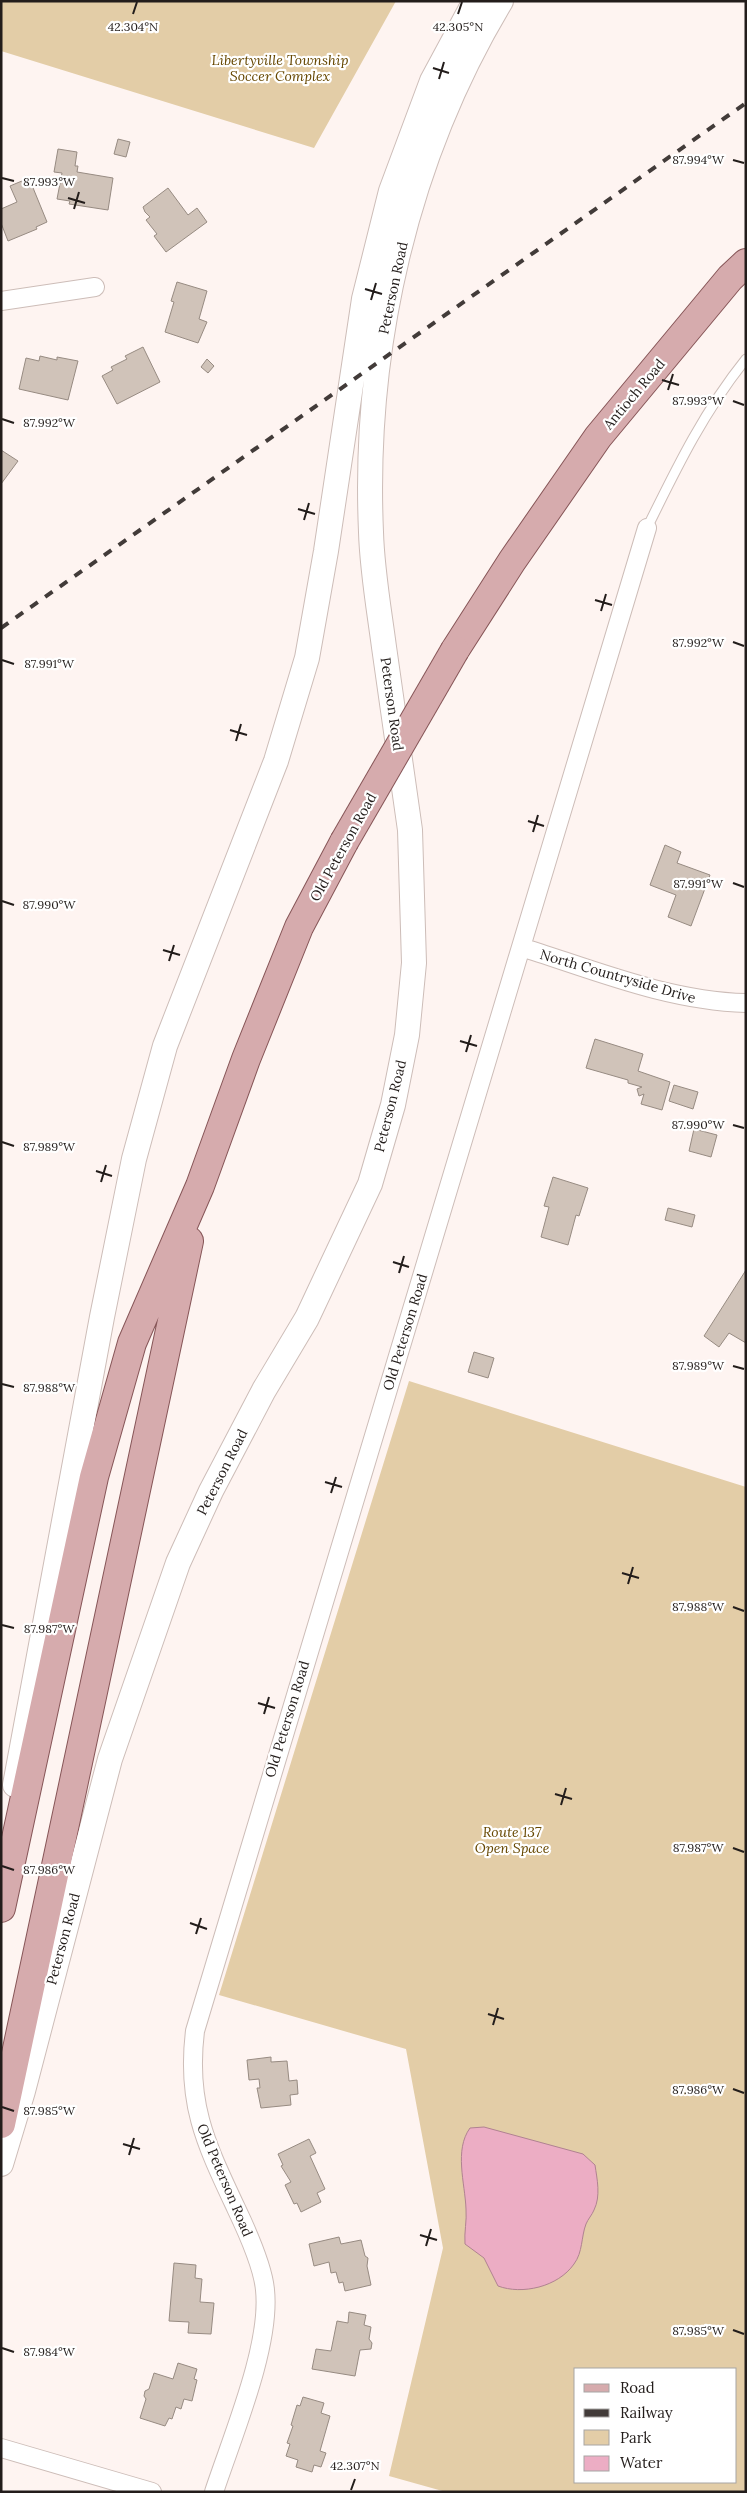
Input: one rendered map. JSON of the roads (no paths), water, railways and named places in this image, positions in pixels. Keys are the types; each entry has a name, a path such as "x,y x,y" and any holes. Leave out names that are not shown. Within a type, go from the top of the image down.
{"main road":[{"name":"Peterson Road","path":"1,1865 98,1337 134,1159 165,1046 276,761 307,658 326,551 364,299 391,191 432,81 475,1"},
{"name":"Peterson Road","path":"1,2164 23,2091 110,1759 178,1563 250,1415 307,1318 347,1237 370,1184 393,1105 407,1035 414,963 413,879 410,830 370,534 369,462 378,362 395,264 424,166 448,101 500,1"},
{"name":"Antioch Road","path":"532,532 598,437 730,278 746,264"},
{"name":"Old Peterson Road","path":"200,1186 246,1059 299,927 344,842 455,650 532,532"},
{"name":"Peterson Road","path":"1,2124 200,1186"},
{"path":"1,1908 94,1476 132,1343 200,1186"}],"street":[{"path":"1,301 94,287"},
{"path":"521,947 647,528"},
{"name":"North Countryside Drive","path":"521,947 677,996 712,1002 746,1003"},
{"name":"Old Peterson Road","path":"214,2492 262,2340 265,2289 249,2235 212,2155 199,2121 191,2059 195,2031 521,947"},
{"path":"1,2448 152,2492"}],"lane":[{"path":"647,528 678,462 722,389 746,359"}],"water":[{"path":"484,2127 583,2154 595,2165 598,2188 596,2205 584,2229 579,2255 567,2272 559,2278 539,2287 518,2290 498,2286 484,2258 465,2244 466,2213 461,2156 462,2146 470,2128"}],"railway":[{"path":"1,628 746,103"}],"park label":[{"name":"Libertyville Township Soccer Complex","path":"280,68"},
{"name":"Route 137 Open Space","path":"512,1840"}]}
